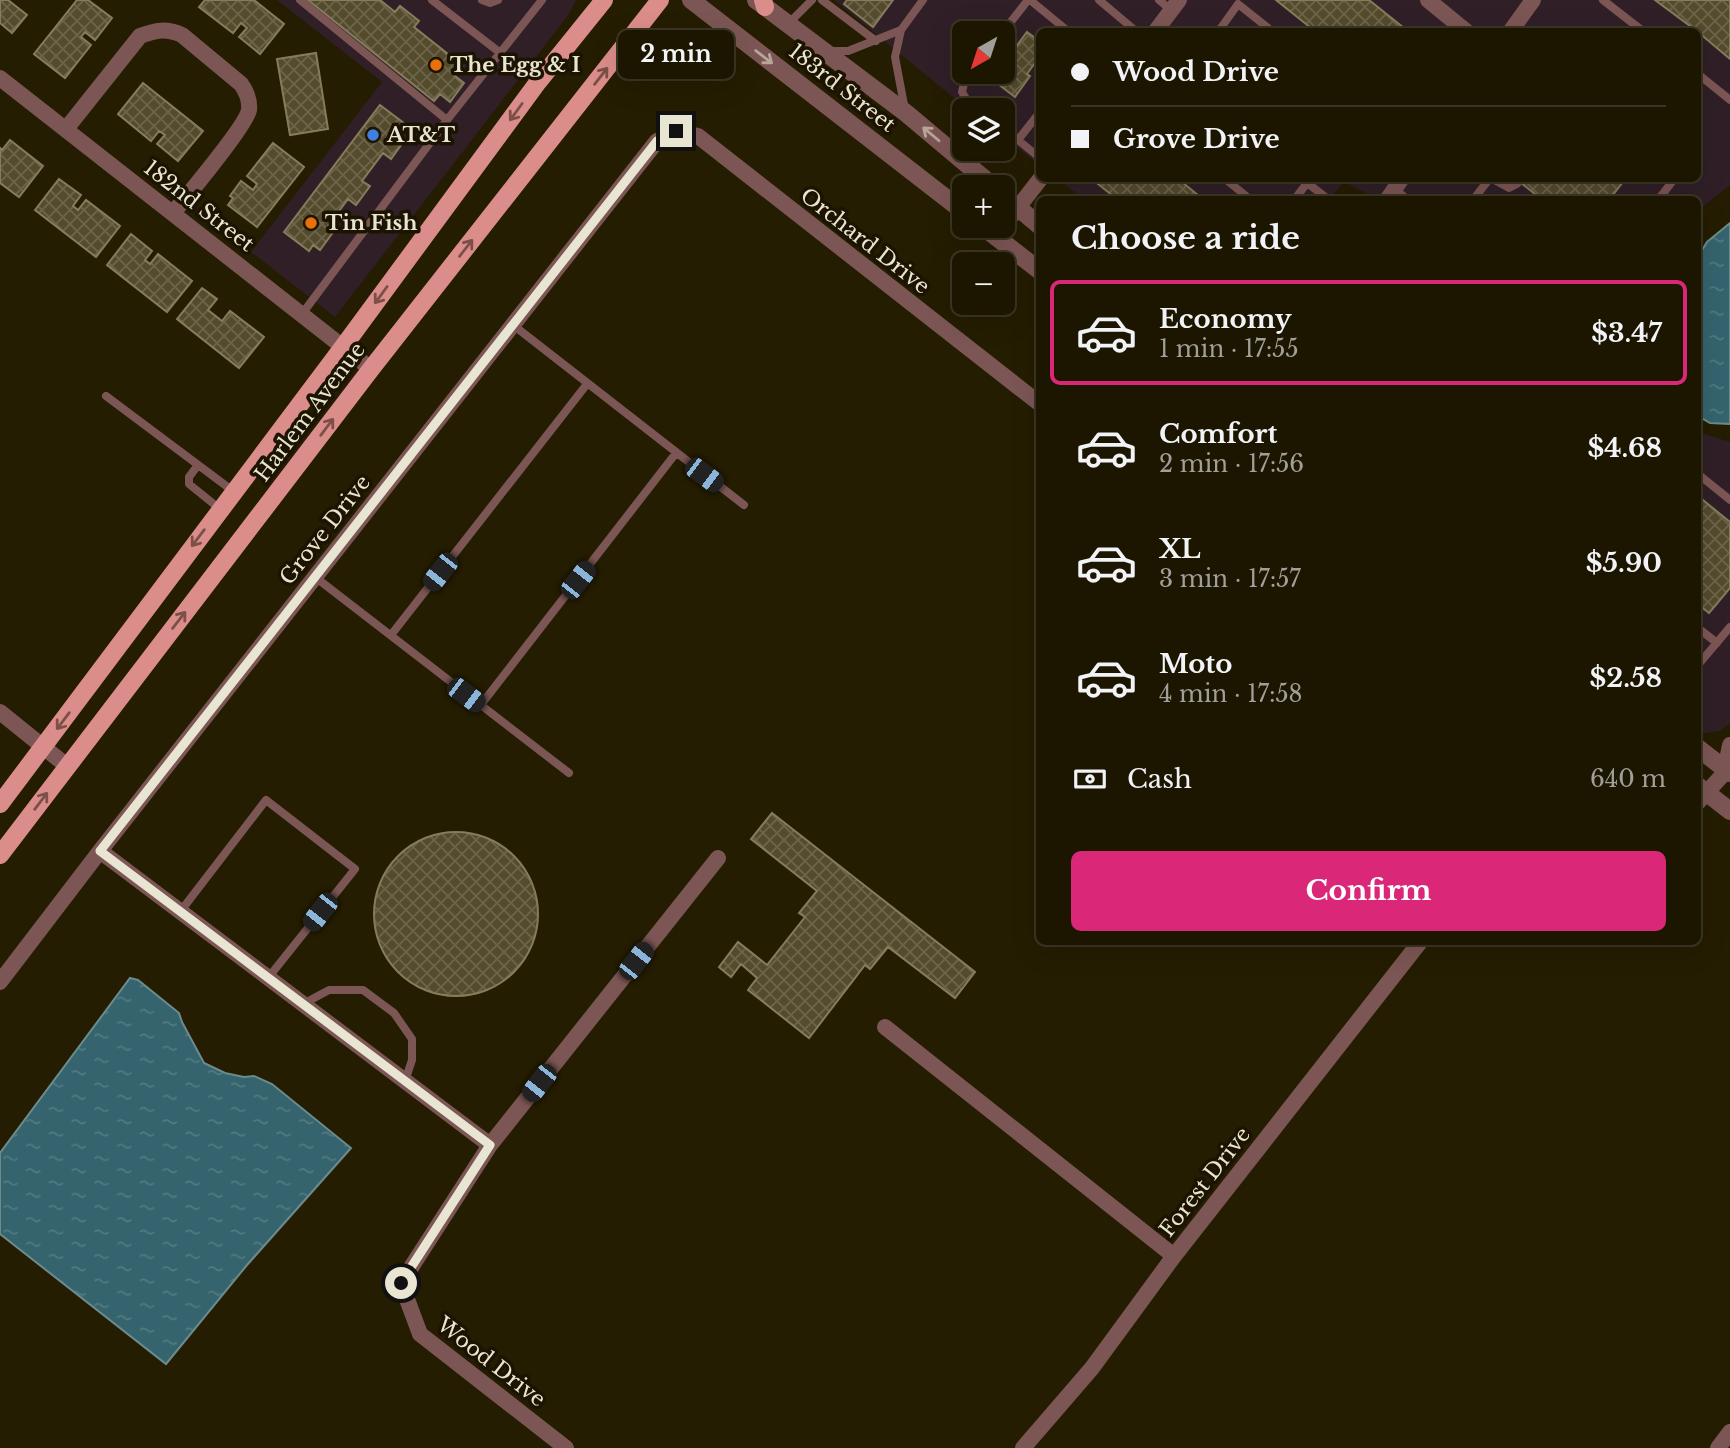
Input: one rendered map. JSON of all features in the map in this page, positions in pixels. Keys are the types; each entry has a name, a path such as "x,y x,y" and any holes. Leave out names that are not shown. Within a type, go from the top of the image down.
{"main road":[{"name":"Harlem Avenue","path":"0,804 538,82 604,0"},
{"name":"Harlem Avenue","path":"0,855 371,369 660,0"}],"street":[{"name":"183rd Street","path":"691,0 952,203"},
{"path":"1428,0 1462,28"},
{"path":"1513,28 1533,0"},
{"name":"183rd Street","path":"762,2 906,113 980,175"},
{"path":"1157,28 1170,3"},
{"path":"66,129 140,36 156,30 171,30 182,35 241,84 247,93 249,111 240,127 173,213"},
{"name":"182nd Street","path":"0,78 371,369"},
{"name":"Grove Drive","path":"0,982 657,141 676,131 698,136"},
{"name":"Orchard Drive","path":"698,136 1036,401"},
{"path":"1015,210 1038,182"},
{"path":"1015,205 1036,223"},
{"path":"998,238 1036,268"},
{"path":"0,712 67,766"},
{"path":"1701,792 1728,770 1730,745"},
{"path":"1701,750 1728,770"},
{"path":"1701,794 1730,811"},
{"path":"100,851 490,1145"},
{"name":"Wood Drive","path":"566,1448 420,1334 401,1283 490,1145 718,858"},
{"name":"Forest Drive","path":"1023,1448 1092,1368 1174,1256 1418,945"},
{"path":"885,1027 1174,1256"},
{"path":"1718,1448 1730,1432"}],"lane":[{"path":"300,0 447,120"},
{"path":"432,0 538,82"},
{"path":"482,0 489,3 498,0"},
{"path":"302,314 447,120 542,0"},
{"path":"788,24 812,0"},
{"path":"822,0 876,41"},
{"path":"906,113 895,57 901,30 923,0"},
{"path":"1012,21 1029,0 1064,28"},
{"path":"1099,0 1132,28"},
{"path":"1603,0 1639,28"},
{"path":"1221,28 1238,4 1268,28"},
{"path":"824,51 848,51 901,30"},
{"path":"1701,76 1729,97"},
{"path":"1018,140 1036,117"},
{"path":"1015,138 1036,155"},
{"path":"1229,182 1246,196"},
{"path":"1308,182 1324,196"},
{"path":"1476,196 1487,182"},
{"path":"1498,182 1509,188 1517,184"},
{"path":"1661,196 1672,182"},
{"path":"513,325 744,505"},
{"path":"391,635 587,384"},
{"path":"106,396 233,491"},
{"path":"480,706 676,453"},
{"path":"198,465 189,477 189,484 220,509"},
{"path":"1701,476 1730,500"},
{"path":"314,577 569,773"},
{"path":"1701,662 1730,627"},
{"path":"1701,630 1717,643"},
{"path":"180,912 267,800 355,869 268,978"},
{"path":"303,1004 329,990 363,990 394,1013 412,1039 412,1060 405,1081"}],"shaded area":[{"path":"277,0 576,0 569,14 335,317 251,252 382,82"},
{"path":"834,0 1730,0 1730,185 1701,209 1701,196 1372,196 1344,182 1701,182 1701,28 1036,28 1036,163 1015,146 1015,98 954,98"},
{"path":"1061,182 1344,182 1332,196 1080,196"},
{"path":"1701,433 1730,442 1730,723 1720,731 1701,734"}],"water":[{"path":"1730,223 1730,424 1710,423 1701,418 1701,252 1707,242"},
{"path":"130,978 138,980 179,1013 204,1063 225,1073 254,1076 272,1084 351,1148 247,1265 166,1364 0,1234 0,1153"}],"building":[{"path":"0,0 8,0 27,15 12,33 0,23"},
{"path":"77,0 88,0 112,18 95,40 85,32 81,37 91,45 65,78 34,54"},
{"path":"205,0 254,0 284,24 260,54 239,37 247,28 241,23 233,33 199,7"},
{"path":"308,0 380,0 395,12 400,6 419,21 414,27 463,66 455,76 464,83 450,102 440,94 434,101"},
{"path":"847,0 893,0 873,27 844,4"},
{"path":"1276,0 1369,0 1404,28 1311,28"},
{"path":"1655,0 1730,0 1730,59 1701,35 1701,28 1693,28"},
{"path":"1027,32 1036,39 1036,61 1027,74 1030,76 1015,97 998,84 1015,84 1015,48"},
{"path":"316,53 328,129 290,135 277,59"},
{"path":"143,83 203,131 178,161 157,144 165,135 159,131 151,141 118,114"},
{"path":"380,105 405,124 396,135 404,141 391,159 383,153 362,181 370,186 356,205 348,199 328,226 334,231 320,250 313,245 309,251 284,232"},
{"path":"10,140 43,166 19,197 0,183 0,148 2,150"},
{"path":"273,143 304,167 257,227 228,205 233,198 230,196 241,181 253,190 257,184 247,176"},
{"path":"59,179 81,195 73,206 78,210 86,200 120,226 96,257 35,210"},
{"path":"1096,182 1182,182 1199,196 1113,196"},
{"path":"1520,182 1623,182 1612,196 1536,195"},
{"path":"131,234 152,251 145,260 150,264 158,254 192,281 167,312 107,265"},
{"path":"202,288 217,299 208,310 222,321 230,311 264,337 239,368 177,319"},
{"path":"1701,498 1730,522 1730,588 1709,613 1701,606"},
{"path":"772,813 975,972 955,998 888,947 870,969 865,965 809,1038 748,990 757,978 741,964 731,977 719,967 738,942 767,965 805,917 799,913 817,891 751,839"},
{"path":"456,832 487,838 514,856 532,883 538,914 532,945 514,972 487,990 456,996 425,990 398,972 380,945 374,914 380,883 398,856 425,838"}],"place":[{"name":"The Egg & I","path":"436,65"},
{"name":"AT&T","path":"373,135"},
{"name":"Tin Fish","path":"311,223"}],"route":[{"path":"401,1283 490,1145 100,851 657,141 676,131"}]}
